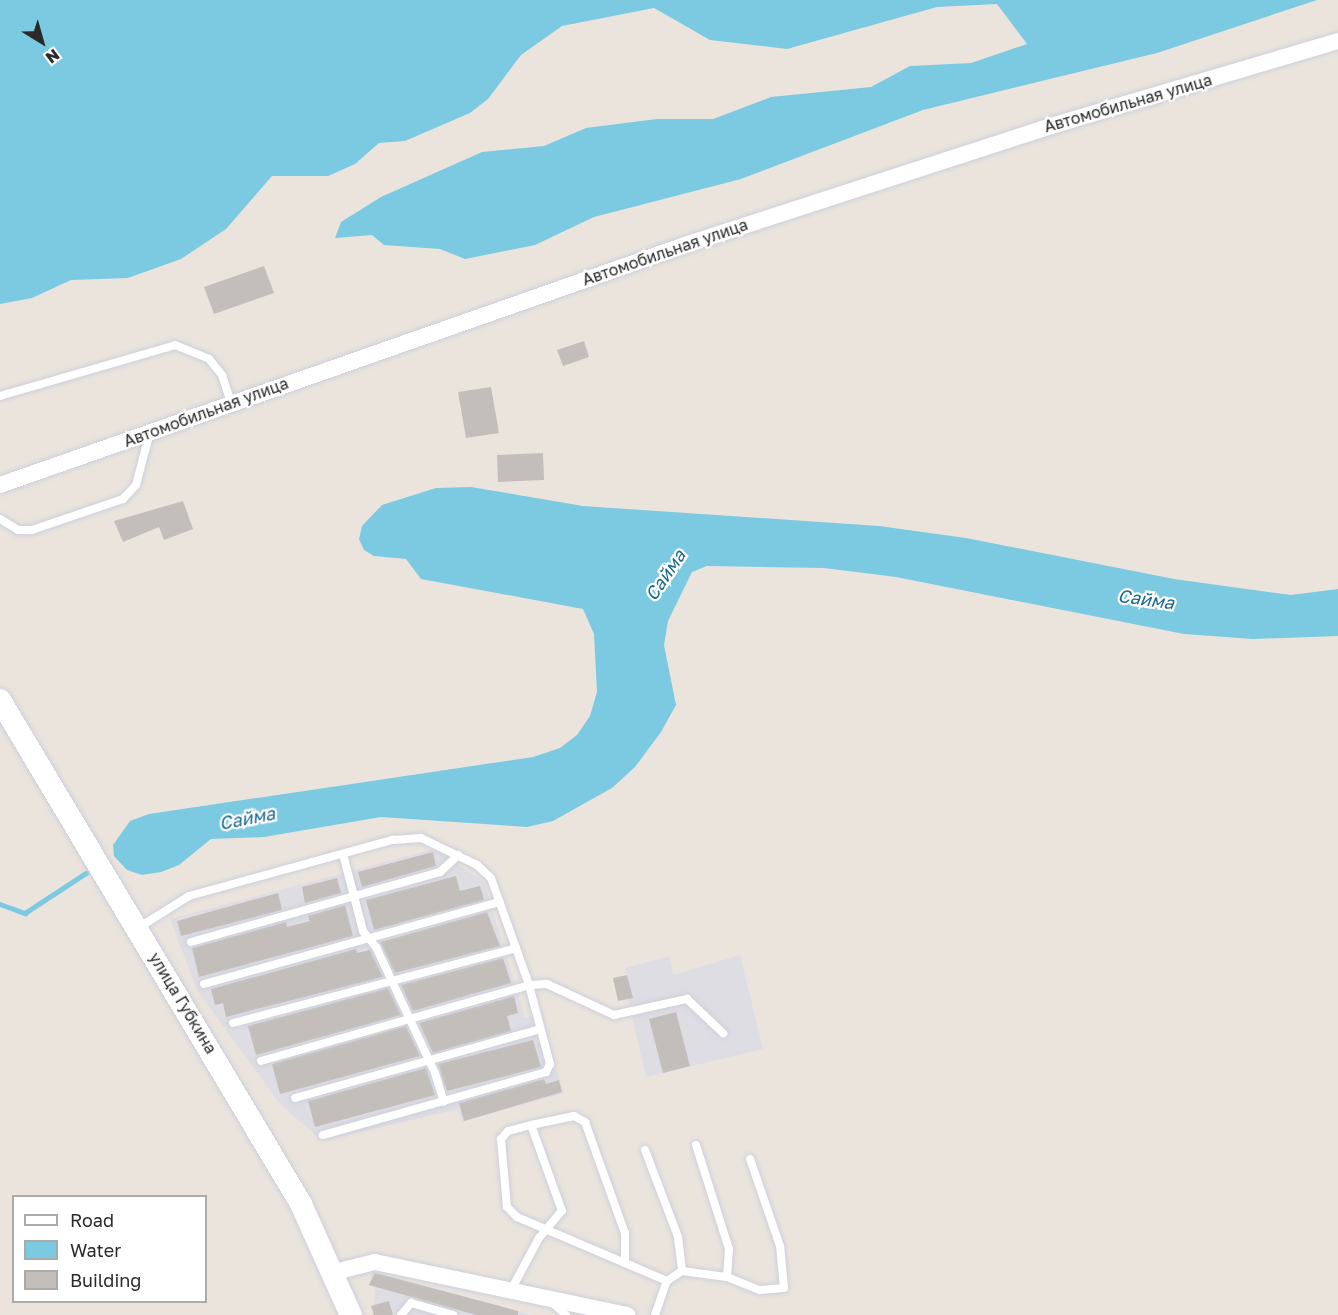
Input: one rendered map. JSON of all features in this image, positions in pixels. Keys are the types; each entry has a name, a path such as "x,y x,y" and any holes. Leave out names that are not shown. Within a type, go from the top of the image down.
{"street":[{"name":"Автомобильная улица","path":"0,485 716,235 1051,126 1338,41"},
{"name":"улица Губкина","path":"0,700 7,726 138,928 301,1204 334,1272 351,1315"},
{"path":"334,1272 375,1262 510,1294 627,1315"}],"lane":[{"path":"0,396 175,345 209,359 222,375 231,403"},
{"path":"0,519 18,530 32,530 123,499 136,485 150,432"},
{"path":"138,928 189,896 343,854 420,838 458,855 485,871 500,902 529,985 537,1030 550,1064 546,1072 322,1136"},
{"path":"343,854 354,896 369,938 427,1060 444,1102"},
{"path":"191,942 440,872 458,855"},
{"path":"204,984 500,902"},
{"path":"233,1023 516,948"},
{"path":"261,1061 409,1021 529,985 548,984 614,1015 687,999 723,1033"},
{"path":"295,1098 537,1030"},
{"path":"625,1263 625,1233 582,1116 508,1131 501,1139 502,1190 512,1213 546,1229 625,1263 668,1281"},
{"path":"510,1294 546,1229 558,1218 562,1202 531,1125"},
{"path":"696,1145 729,1249 727,1277"},
{"path":"645,1150 678,1237 682,1270"},
{"path":"655,1315 668,1281 682,1270 727,1277 760,1290 784,1288 780,1246 750,1160"},
{"path":"550,1301 566,1315"},
{"path":"401,1315 411,1303 453,1315"}],"shaded area":[{"path":"434,849 484,882 525,1018 539,1014 564,1093 462,1122 458,1109 322,1141 279,1103 197,990 170,919"},
{"path":"740,955 763,1049 646,1077 628,999 618,1001 613,978 627,975 626,968 669,956 673,975"},
{"path":"372,1271 532,1315 374,1315 375,1287 369,1285"}],"water":[{"path":"0,0 1317,0 1157,53 923,110 741,179 594,217 535,245 465,259 440,249 384,245 372,235 335,238 341,222 381,197 482,152 544,146 586,128 657,119 713,119 771,97 871,87 910,66 971,63 1027,44 997,4 937,7 787,49 710,40 654,8 562,26 521,55 488,99 470,113 405,141 379,143 355,164 328,176 272,176 226,229 181,259 128,278 71,280 32,298 0,304"},
{"path":"471,487 583,506 879,526 966,538 1174,579 1291,595 1338,589 1338,636 1253,639 1184,634 896,577 824,568 707,566 692,572 668,621 664,645 676,705 661,732 635,767 612,788 553,821 527,827 381,817 264,837 211,839 179,865 161,872 142,875 127,870 114,856 113,845 130,821 149,814 533,757 560,748 577,735 590,716 597,692 594,634 583,609 421,579 406,559 374,556 364,550 359,539 362,526 382,505 436,488"}],"building":[{"path":"264,266 274,293 214,314 204,287"},
{"path":"584,341 589,357 563,366 557,350"},
{"path":"491,387 499,433 466,438 458,392"},
{"path":"543,453 544,480 498,482 497,455"},
{"path":"183,501 193,529 164,540 159,527 123,542 114,521"},
{"path":"433,852 436,866 362,887 358,872"},
{"path":"456,876 460,891 480,886 484,900 374,930 366,900"},
{"path":"337,878 341,893 305,903 302,887"},
{"path":"278,893 282,910 181,936 177,921"},
{"path":"345,905 353,936 199,977 192,948 286,922 287,927 310,921 308,916"},
{"path":"487,912 500,946 395,973 380,942"},
{"path":"356,949 357,953 370,950 383,977 226,1017 223,1003 215,1005 211,989"},
{"path":"503,958 511,983 413,1011 401,985"},
{"path":"627,975 633,998 618,1001 613,978"},
{"path":"388,988 401,1015 256,1055 248,1026"},
{"path":"514,996 518,1013 507,1016 511,1031 433,1053 419,1023"},
{"path":"676,1012 690,1066 663,1073 649,1019"},
{"path":"406,1026 420,1056 280,1094 272,1064"},
{"path":"533,1040 541,1067 447,1091 438,1064"},
{"path":"426,1068 435,1095 315,1127 308,1101"},
{"path":"544,1079 546,1084 559,1080 562,1092 464,1121 459,1103"},
{"path":"375,1273 518,1311 518,1315 476,1315 369,1285"},
{"path":"389,1301 393,1315 374,1315 371,1306"}],"waterway":[{"name":"Сайма","path":"0,904 25,913 86,873"}]}
